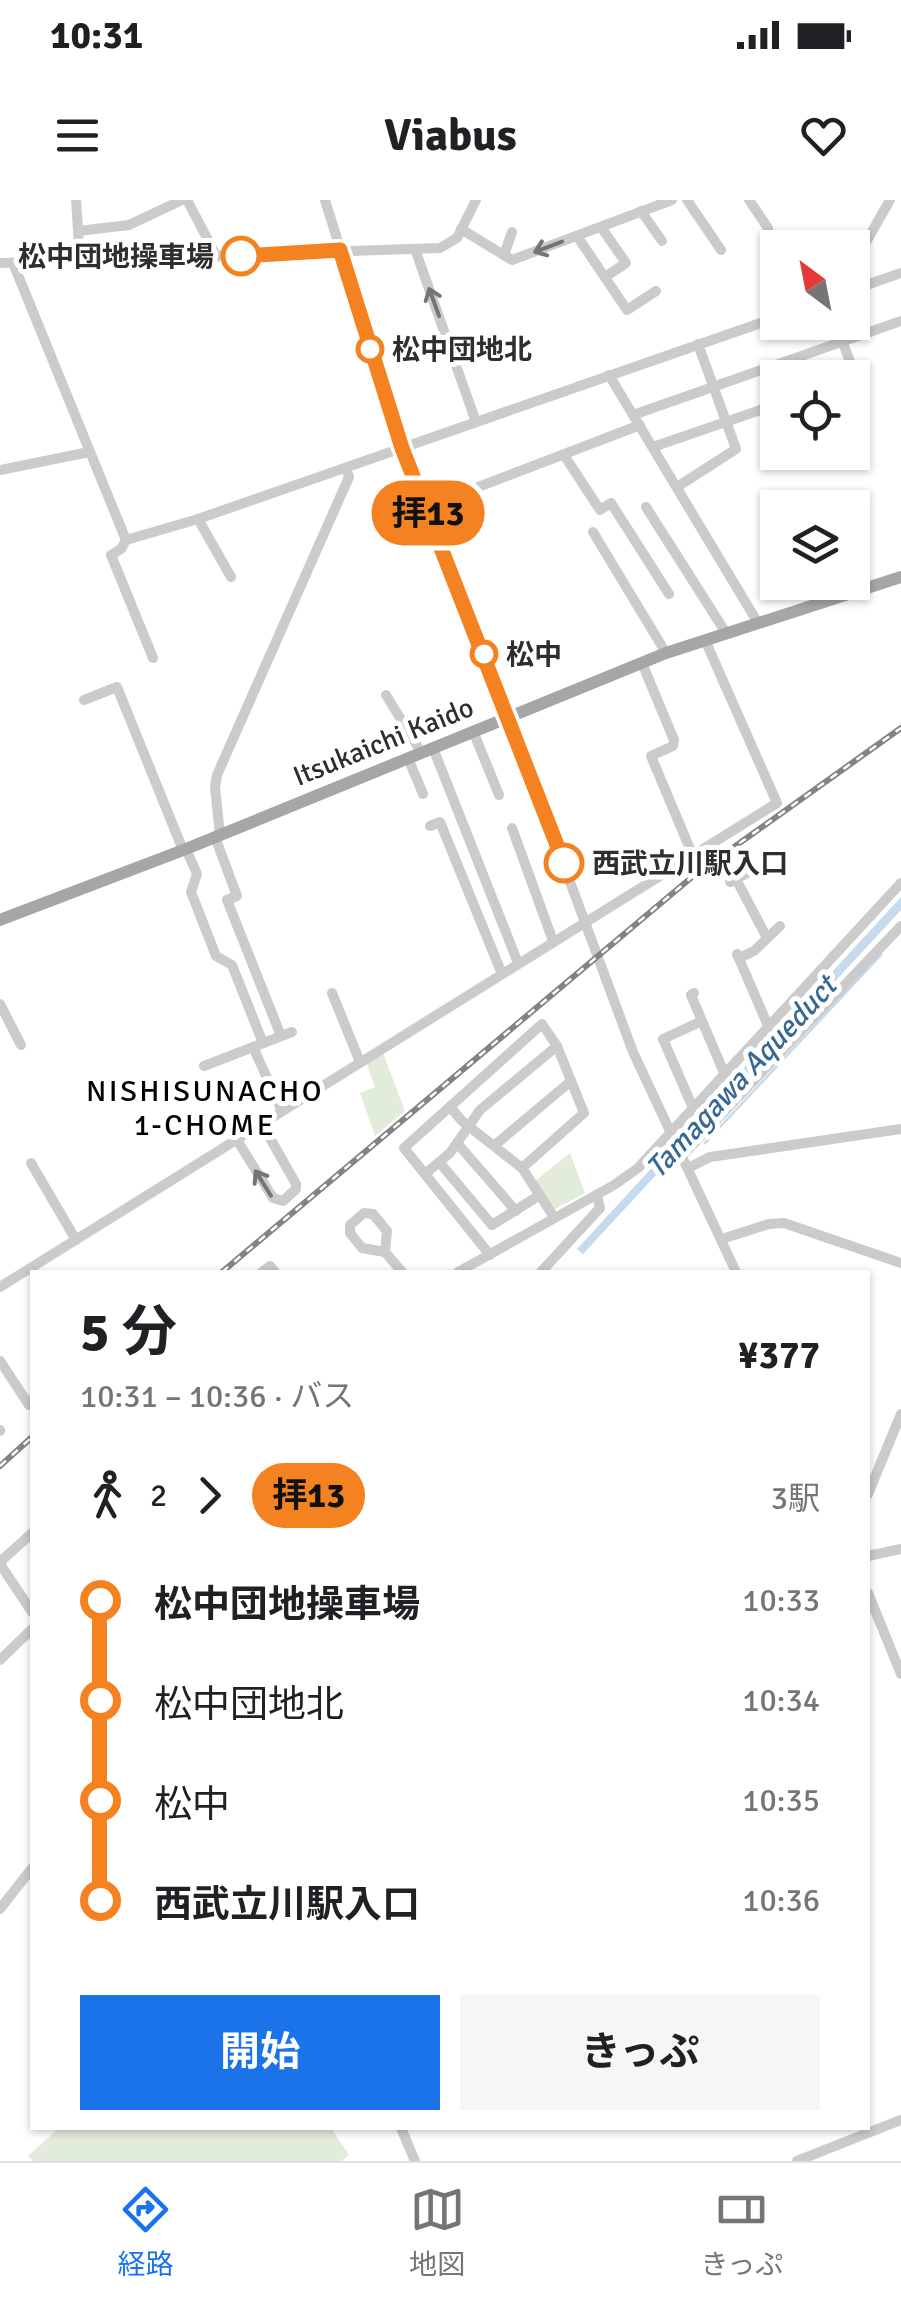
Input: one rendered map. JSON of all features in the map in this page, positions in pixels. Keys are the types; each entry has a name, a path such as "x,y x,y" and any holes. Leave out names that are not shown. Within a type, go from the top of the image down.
{"main road":[{"name":"Itsukaichi Kaido","path":"0,920 218,836 642,662 901,578"}],"street":[{"path":"76,200 80,262"},
{"path":"78,231 129,225 185,200 218,257"},
{"path":"325,200 402,448 509,717 643,1078 735,1270"},
{"path":"0,263 449,246 476,200"},
{"path":"461,229 512,260 672,200"},
{"path":"688,200 722,250"},
{"path":"749,200 768,228"},
{"path":"870,235 890,200"},
{"path":"641,211 662,242"},
{"path":"601,226 626,263 605,277"},
{"path":"504,255 512,232"},
{"path":"577,236 628,310 656,292"},
{"path":"415,248 476,422"},
{"path":"13,264 89,452 131,540"},
{"path":"870,284 901,273"},
{"path":"426,507 564,455 714,387 901,320"},
{"path":"153,658 111,555 131,540 760,322"},
{"path":"842,342 849,360"},
{"path":"677,487 736,449 698,344"},
{"path":"609,375 758,623"},
{"path":"653,447 760,410"},
{"path":"0,470 89,452"},
{"path":"564,455 600,510 611,503 669,594"},
{"path":"204,1066 287,1034 227,900 237,896 218,836 216,776 318,553 349,477 346,468"},
{"path":"646,507 726,634"},
{"path":"198,518 230,577"},
{"path":"593,532 666,653"},
{"path":"0,1287 777,803 705,640"},
{"path":"642,662 674,740 672,746 651,756 693,856"},
{"path":"84,700 117,687 197,874 191,892 216,956 232,965 282,1111"},
{"path":"386,695 421,752 518,963"},
{"path":"473,731 499,795"},
{"path":"421,752 423,794"},
{"path":"430,826 440,822 502,974"},
{"path":"512,834 531,893 553,941"},
{"path":"737,878 767,938"},
{"path":"677,1146 694,1108 901,883"},
{"path":"770,1028 738,956 754,951 780,926"},
{"path":"462,1270 677,1146 901,926"},
{"path":"332,993 343,1004 360,1062"},
{"path":"694,993 691,995 725,1075"},
{"path":"0,1004 20,1045"},
{"path":"694,1108 663,1039 702,1021"},
{"path":"490,1255 404,1148 542,1024 557,1046 583,1116 522,1168"},
{"path":"425,1174 457,1143 480,1110 557,1046"},
{"path":"496,1144 571,1080"},
{"path":"451,1108 522,1168 554,1217"},
{"path":"237,1140 273,1198 282,1201 296,1189 296,1184 262,1124"},
{"path":"688,1168 710,1157 901,1129"},
{"path":"457,1143 516,1212"},
{"path":"440,1162 492,1225 540,1195"},
{"path":"31,1163 76,1240"},
{"path":"543,1270 600,1208 597,1195"},
{"path":"722,1239 768,1224 784,1223 901,1263"},
{"path":"382,1249 400,1270"},
{"path":"0,1361 25,1403"},
{"path":"870,1489 901,1414"},
{"path":"30,1535 0,1563 30,1609"},
{"path":"870,1556 901,1549"},
{"path":"870,1598 901,1674"},
{"path":"0,1660 30,1630"},
{"path":"0,1909 30,1871"},
{"path":"797,2161 901,2120"},
{"path":"403,2130 415,2161"}],"green space":[{"path":"383,1053 405,1111 375,1136 360,1093 375,1087 367,1064"},
{"path":"570,1153 585,1193 553,1210 535,1181"},
{"path":"57,2130 332,2130 349,2155 342,2161 33,2161 28,2156"}],"water":[{"name":"Tamagawa Aqueduct","path":"901,897 901,910 583,1254 577,1249"}],"waterway":[{"name":"Tamagawa Aqueduct","path":"705,1143 881,955"}],"railway":[{"path":"224,1270 692,877 901,728"},
{"path":"0,1466 30,1439"}],"bus line":[{"name":"拝13","path":"241,256 340,250 402,448 564,863"}],"place":[{"name":"松中団地操車場","path":"241,256"},
{"name":"松中団地北","path":"370,349"},
{"name":"松中","path":"484,654"},
{"name":"西武立川駅入口","path":"564,863"}],"district":[{"name":"NISHISUNACHO 1-CHOME","path":"205,1108"}]}
